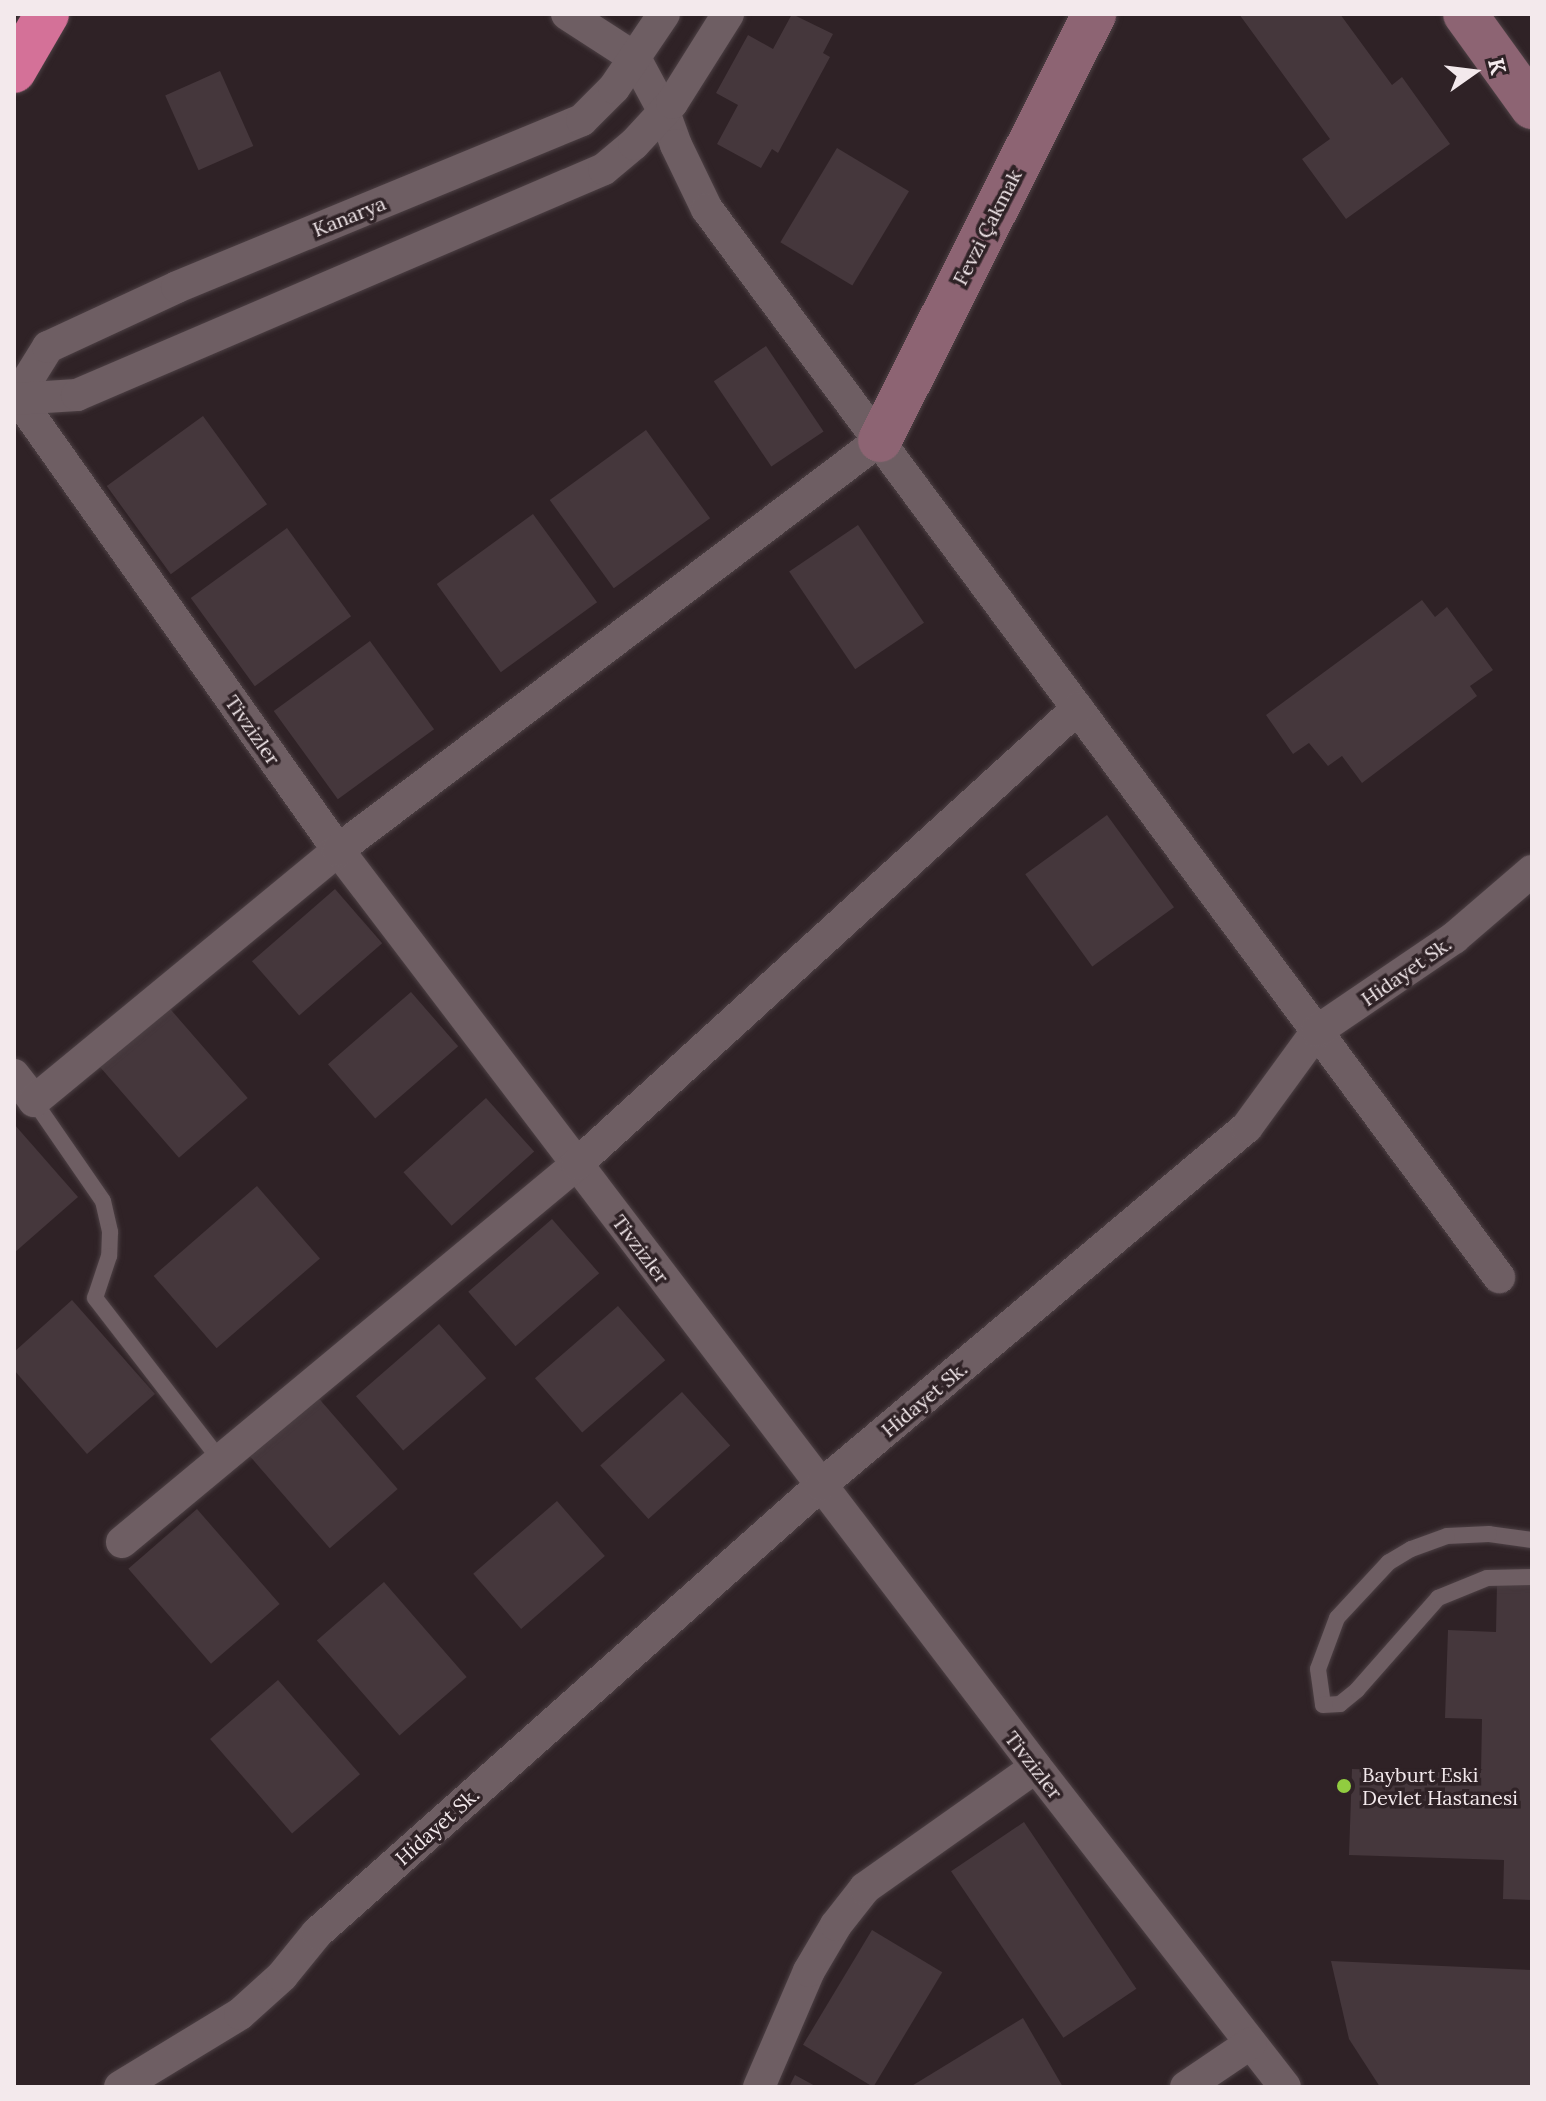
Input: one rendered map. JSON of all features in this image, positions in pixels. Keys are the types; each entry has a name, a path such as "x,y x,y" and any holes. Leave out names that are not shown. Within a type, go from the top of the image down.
{"highway":[{"path":"14,71 47,14"}],"main road":[{"name":"Fevzi Çakmak","path":"880,440 1094,14"},
{"path":"1465,14 1532,107"}],"street":[{"path":"567,14 635,58 664,112 676,145 707,209 1499,1277"},
{"name":"Kanarya","path":"16,398 48,347 177,287 582,120 614,88 664,14"},
{"path":"16,398 77,395 604,169 664,112 728,14"},
{"name":"Tivzizler","path":"16,398 338,850 1036,1767 1285,2087"},
{"path":"14,1075 34,1101 338,850 880,440"},
{"path":"122,1542 577,1164 1078,708"},
{"name":"Hidayet Sk.","path":"120,2087 240,2014 282,1976 317,1933 821,1485 1247,1127 1317,1031 1454,938 1532,871"},
{"path":"759,2087 809,1971 836,1925 865,1888 1036,1767"},
{"path":"1186,2087 1251,2043"}],"lane":[{"path":"34,1101 103,1201 110,1232 109,1256 95,1298 220,1460"},
{"path":"1532,1540 1489,1534 1447,1536 1411,1549 1389,1562 1337,1618 1318,1669 1323,1705 1340,1704 1357,1690 1438,1598 1487,1578 1532,1577"}],"building":[{"path":"792,14 833,34 823,53 830,57 778,153 772,149 761,168 717,144 738,105 716,93 748,35 773,49"},
{"path":"1239,14 1340,14 1392,85 1402,77 1450,144 1346,219 1302,159 1330,139"},
{"path":"220,71 253,146 199,170 165,95"},
{"path":"837,148 909,191 852,286 780,242"},
{"path":"766,346 824,431 771,467 714,381"},
{"path":"203,416 267,504 171,574 107,486"},
{"path":"646,430 710,518 614,588 550,500"},
{"path":"533,514 597,602 501,672 437,584"},
{"path":"858,525 924,623 855,669 789,571"},
{"path":"287,528 351,616 255,686 191,598"},
{"path":"1422,600 1435,617 1447,607 1493,670 1470,686 1477,696 1362,783 1342,756 1328,766 1309,743 1293,754 1266,715"},
{"path":"370,641 434,729 338,799 274,711"},
{"path":"1107,815 1174,907 1092,967 1025,874"},
{"path":"335,889 382,943 299,1016 252,961"},
{"path":"411,992 458,1046 375,1119 328,1064"},
{"path":"165,1003 248,1098 179,1158 96,1063"},
{"path":"486,1098 534,1152 452,1226 404,1172"},
{"path":"14,1124 78,1197 14,1253"},
{"path":"257,1186 320,1258 217,1348 154,1276"},
{"path":"552,1219 599,1273 515,1346 468,1292"},
{"path":"72,1300 155,1394 87,1454 14,1370 14,1352"},
{"path":"618,1306 665,1360 582,1433 535,1378"},
{"path":"439,1324 486,1378 403,1451 356,1396"},
{"path":"682,1392 730,1446 648,1519 600,1466"},
{"path":"315,1394 398,1489 330,1548 247,1453"},
{"path":"557,1501 605,1556 521,1629 473,1574"},
{"path":"197,1509 280,1604 211,1664 128,1569"},
{"path":"384,1582 467,1677 399,1735 317,1640"},
{"path":"1497,1582 1532,1583 1532,1900 1503,1899 1504,1860 1349,1855 1352,1769 1481,1773 1482,1719 1445,1718 1448,1630 1496,1632"},
{"path":"278,1680 360,1774 292,1833 210,1739"},
{"path":"1024,1822 1136,1989 1063,2038 951,1871"},
{"path":"872,1930 942,1972 873,2087 803,2045"},
{"path":"1331,1961 1532,1970 1532,2087 1380,2087 1349,2039"},
{"path":"1023,2018 1063,2087 910,2087"},
{"path":"795,2075 817,2087 789,2087"}],"place":[{"name":"Bayburt Eski Devlet Hastanesi","path":"1344,1786"}]}
